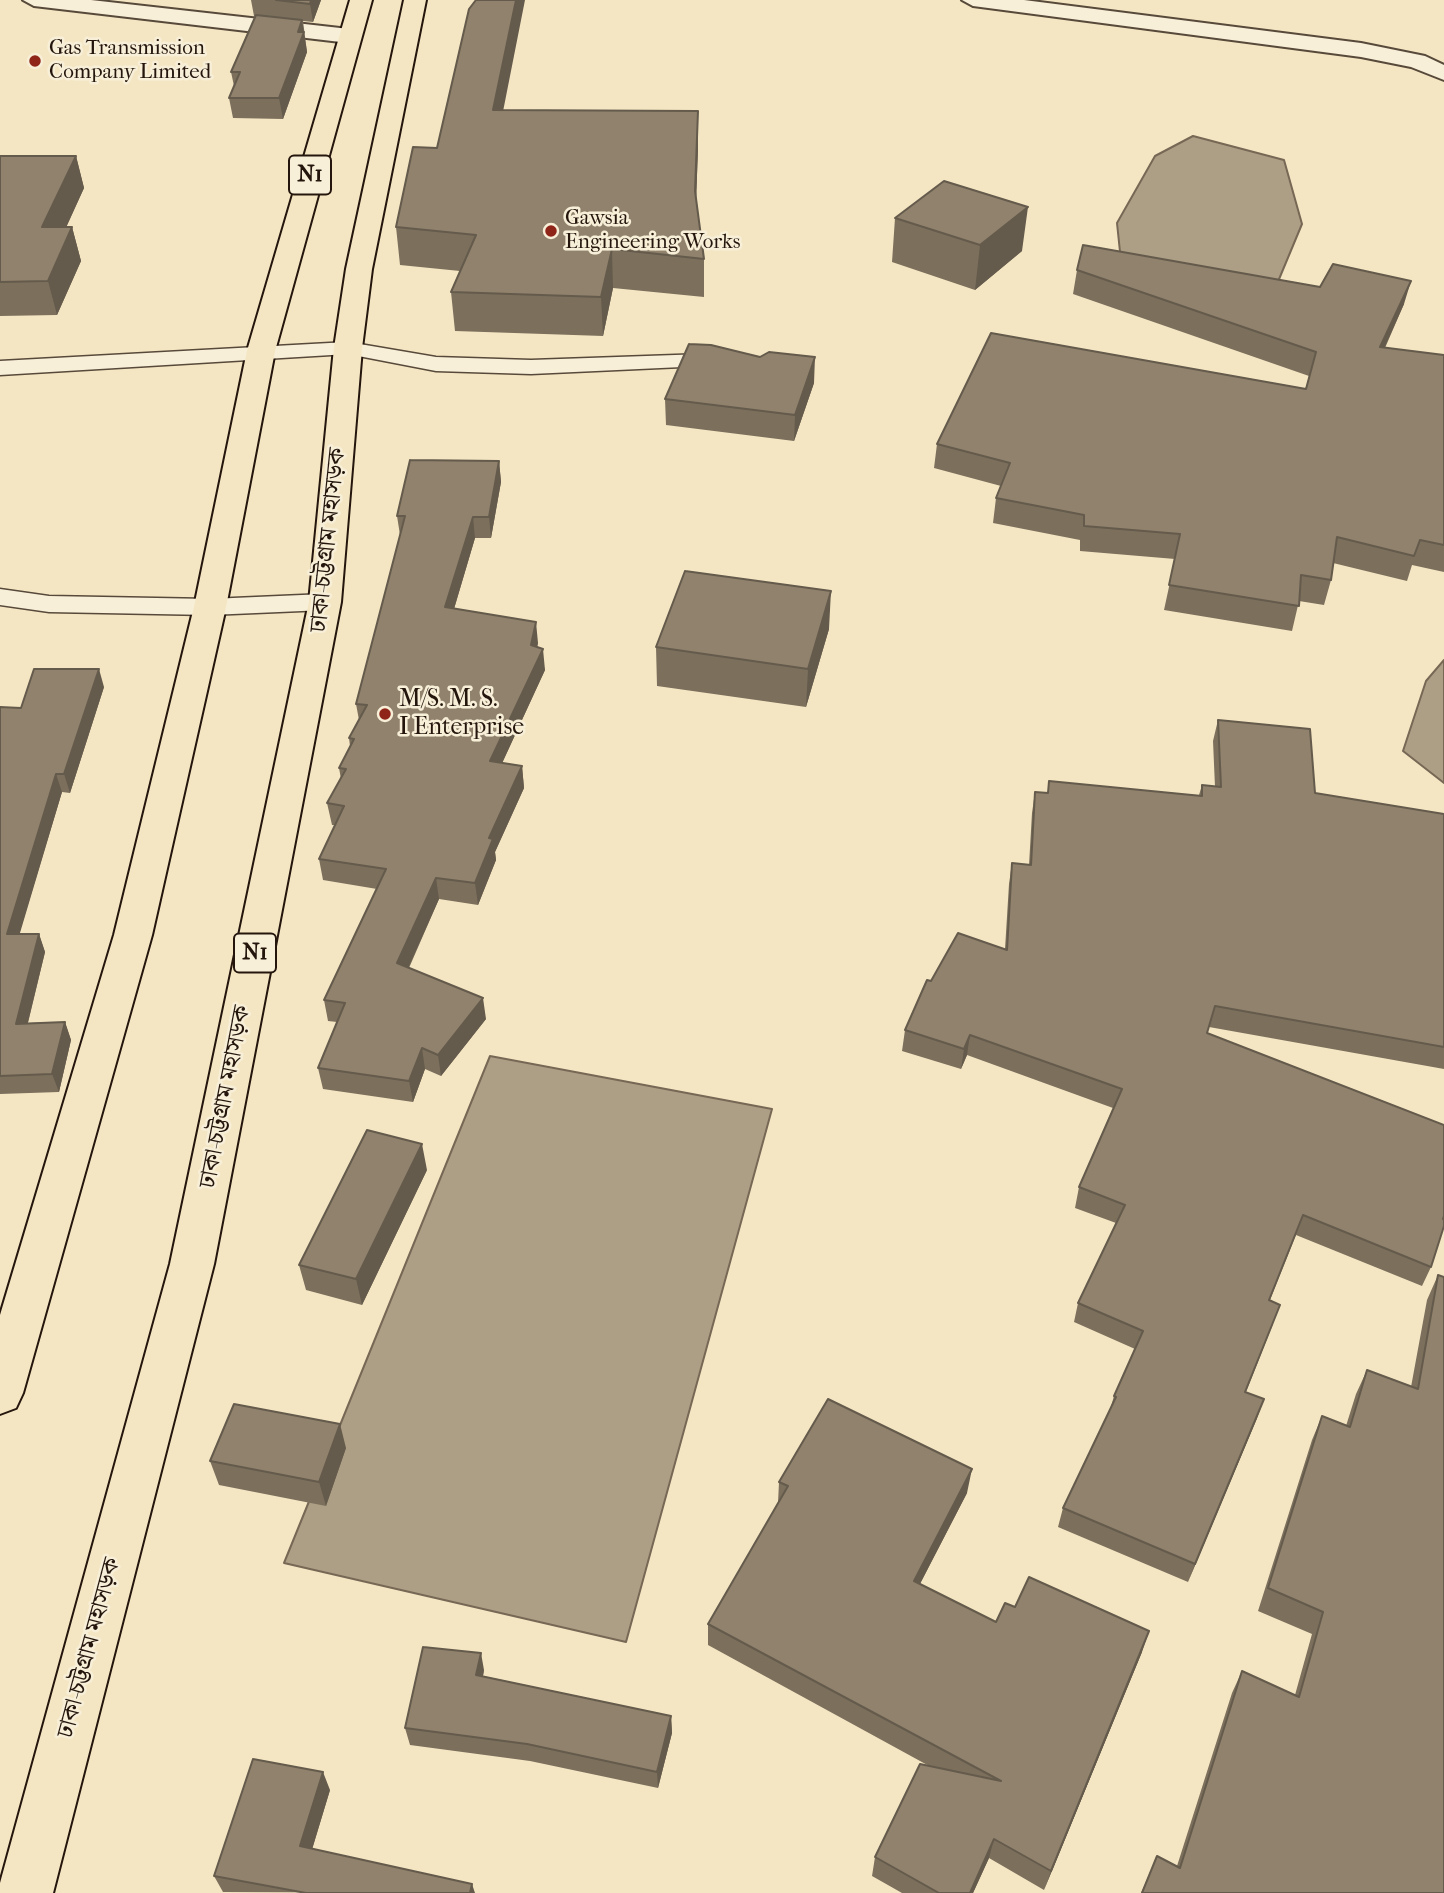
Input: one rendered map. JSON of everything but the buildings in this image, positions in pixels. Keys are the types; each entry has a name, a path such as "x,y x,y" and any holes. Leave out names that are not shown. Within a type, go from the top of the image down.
{"highway":[{"name":"N1","path":"0,1393 133,935 210,607 261,351 361,0"},
{"name":"ঢাকা-চট্টগ্রাম মহাসড়ক","path":"25,1893 192,1264 325,602 348,348 359,269 415,0"}],"street":[{"path":"34,0 349,36"},
{"path":"973,0 1268,37 1417,61 1444,73"},
{"path":"1117,0 1268,37"}],"lane":[{"path":"0,368 348,348 436,364 531,367 704,360 738,368"},
{"path":"0,597 49,604 210,607 325,602"}],"shaded area":[{"path":"1193,136 1284,160 1302,224 1272,296 1122,271 1117,223 1155,156"},
{"path":"1444,660 1444,783 1403,751 1426,681"},
{"path":"490,1056 772,1109 626,1642 284,1563"}],"place":[{"name":"Gas Transmission Company Limited","path":"35,61"},
{"name":"Gawsia Engineering Works","path":"551,231"},
{"name":"M/S. M. S. I Enterprise","path":"385,714"}]}
